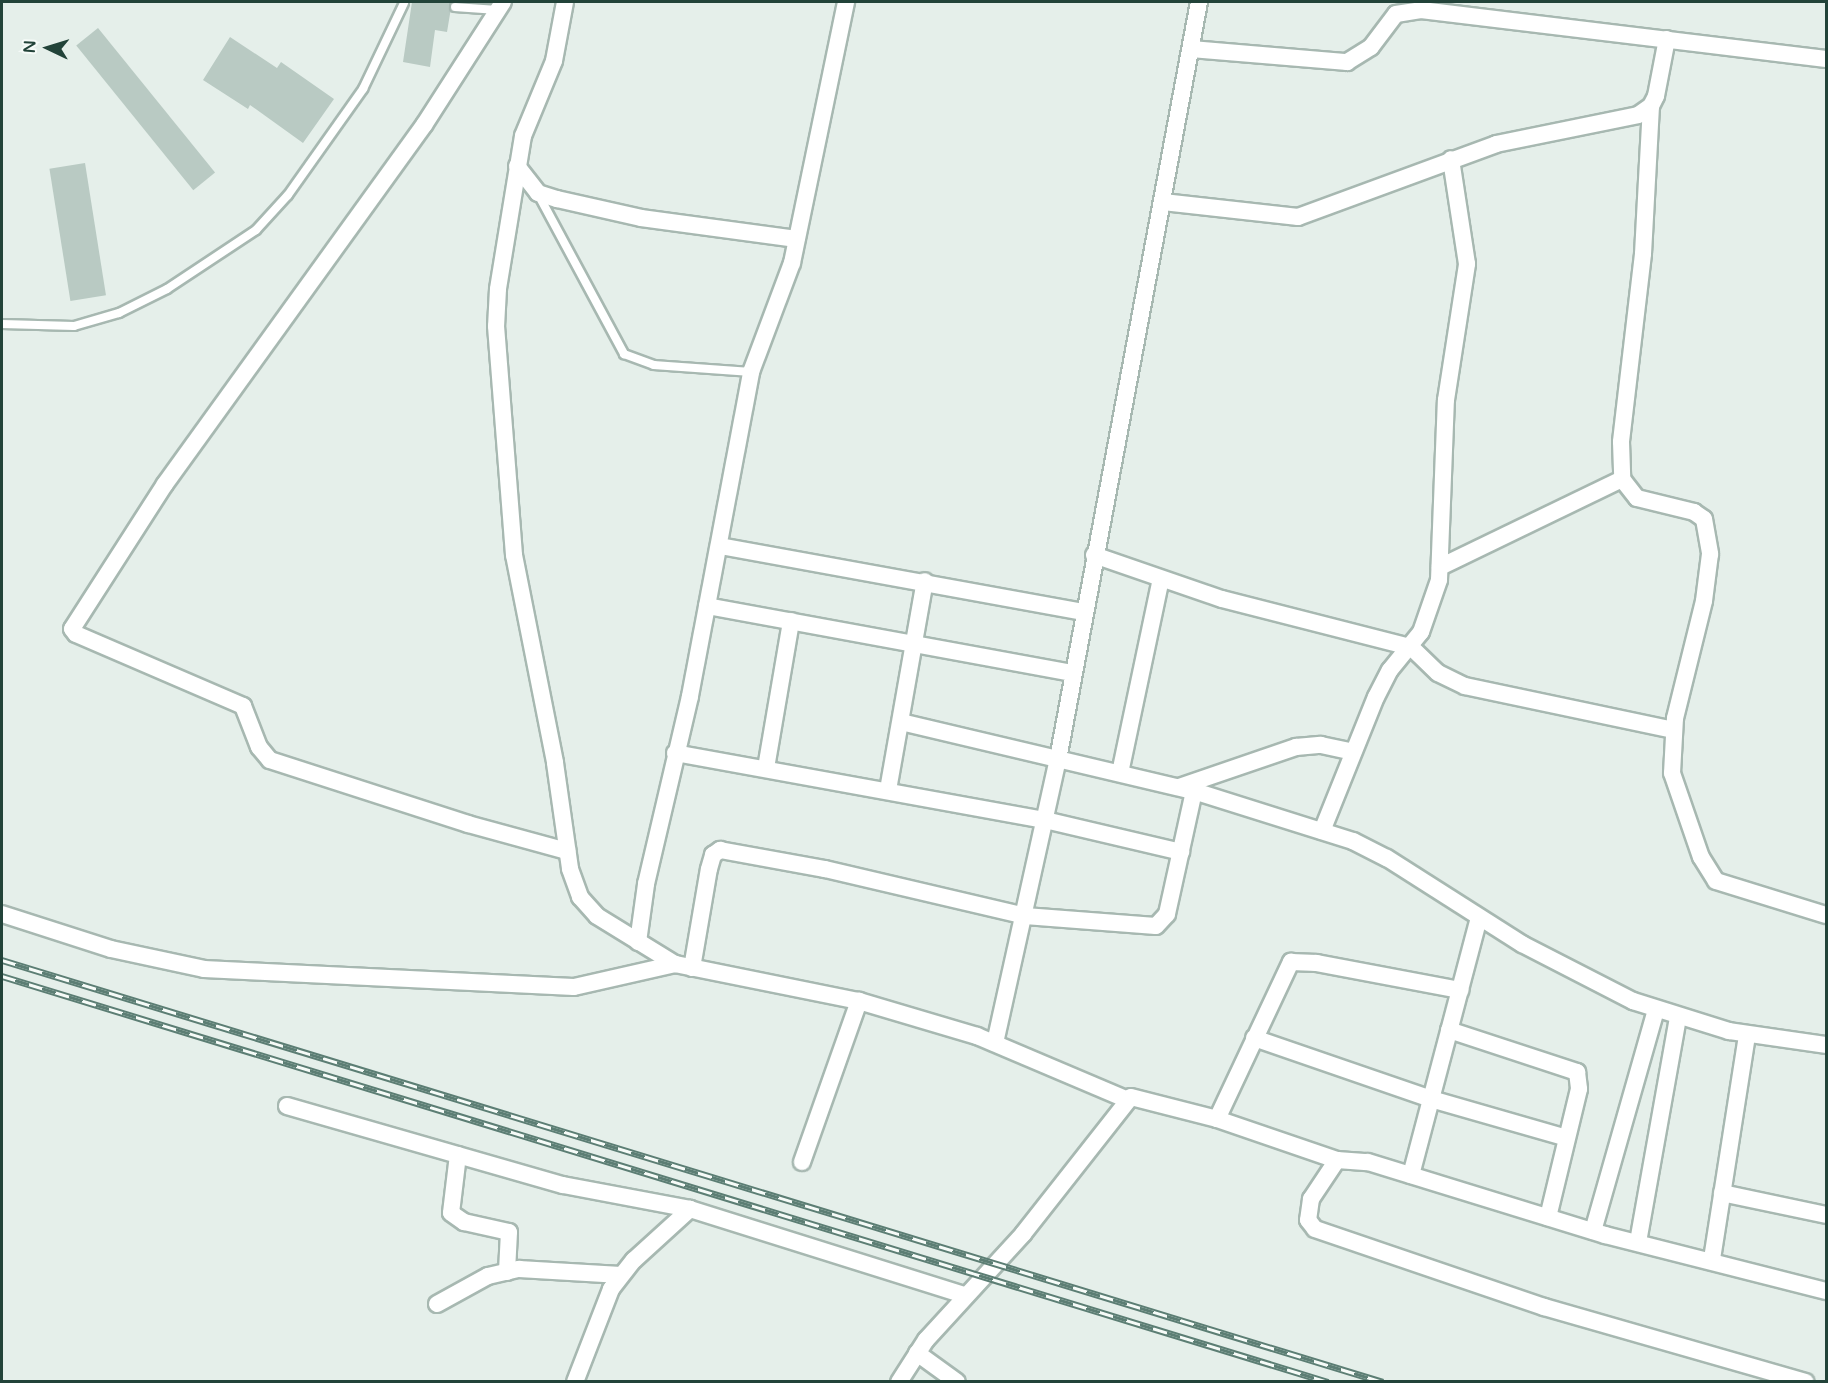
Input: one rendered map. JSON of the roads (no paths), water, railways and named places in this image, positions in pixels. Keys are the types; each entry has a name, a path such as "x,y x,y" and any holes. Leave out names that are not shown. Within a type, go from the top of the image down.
{"street":[{"path":"566,2 554,61 523,136 496,310 499,380 514,555 555,763 567,851 580,897 597,916 638,942 683,966 859,1002 995,1042 1128,1100"},
{"path":"638,942 646,884 720,546 751,372 786,284 846,2"},
{"path":"995,1042 1025,916 1058,759 1094,555 1163,202 1199,2"},
{"path":"500,6 424,125 165,484 72,629 78,635 243,706 267,759 468,824 567,851"},
{"path":"1191,49 1347,62 1359,57 1405,6 1827,59"},
{"path":"1667,39 1661,79 1651,106 1643,254 1621,442 1622,479 1637,498 1694,512 1704,519 1709,531 1710,554 1704,601 1673,730 1672,774 1707,871 1730,888 1827,915"},
{"path":"1163,202 1298,217 1496,144 1622,120 1651,106"},
{"path":"1322,831 1353,752 1390,670 1412,647 1433,600 1440,567 1446,400 1467,264 1451,159"},
{"path":"517,166 537,193 641,218 797,239"},
{"path":"1440,567 1622,479"},
{"path":"720,546 925,581 1084,612"},
{"path":"1094,555 1245,606 1412,647 1438,673 1465,686 1673,730"},
{"path":"1120,773 1161,579"},
{"path":"888,790 925,581"},
{"path":"707,606 1073,673"},
{"path":"766,768 790,621"},
{"path":"901,722 1186,789 1322,831 1387,858 1479,918 1572,971 1656,1010 1678,1018 1747,1035 1827,1045"},
{"path":"1186,789 1296,747 1321,745 1353,752"},
{"path":"675,753 1045,820 1181,852"},
{"path":"683,966 713,855 720,850 825,869 1025,916 1156,926 1167,914 1181,852 1186,789"},
{"path":"2,914 111,949 204,969 574,987 683,966"},
{"path":"1411,1175 1479,918"},
{"path":"1217,1119 1291,962 1317,963 1460,990"},
{"path":"802,1162 859,1002"},
{"path":"1593,1231 1656,1010"},
{"path":"1638,1242 1678,1018"},
{"path":"1449,1030 1577,1072 1579,1089 1548,1217"},
{"path":"1712,1259 1747,1035"},
{"path":"1254,1038 1431,1099 1567,1138"},
{"path":"899,1382 917,1353 965,1295 1023,1234 1128,1100 1135,1097 1217,1119 1337,1160 1368,1162 1593,1231 1712,1259 1827,1291"},
{"path":"287,1106 591,1192 690,1209 965,1295"},
{"path":"458,1155 451,1213 464,1221 509,1232 507,1272"},
{"path":"1337,1160 1311,1199 1308,1220 1315,1229 1544,1307 1805,1382"},
{"path":"1722,1193 1827,1215"},
{"path":"576,1382 600,1313 621,1275 690,1209"},
{"path":"437,1304 475,1282 507,1272 555,1269 621,1275"},
{"path":"917,1353 957,1382"}],"lane":[{"path":"2,324 74,326 119,313 166,289 256,230 288,195 363,89 406,3"},
{"path":"454,7 500,6"},
{"path":"537,193 624,354 654,365 751,372"}],"railway":[{"path":"2,960 1383,1382"},
{"path":"2,976 1328,1382"}]}
